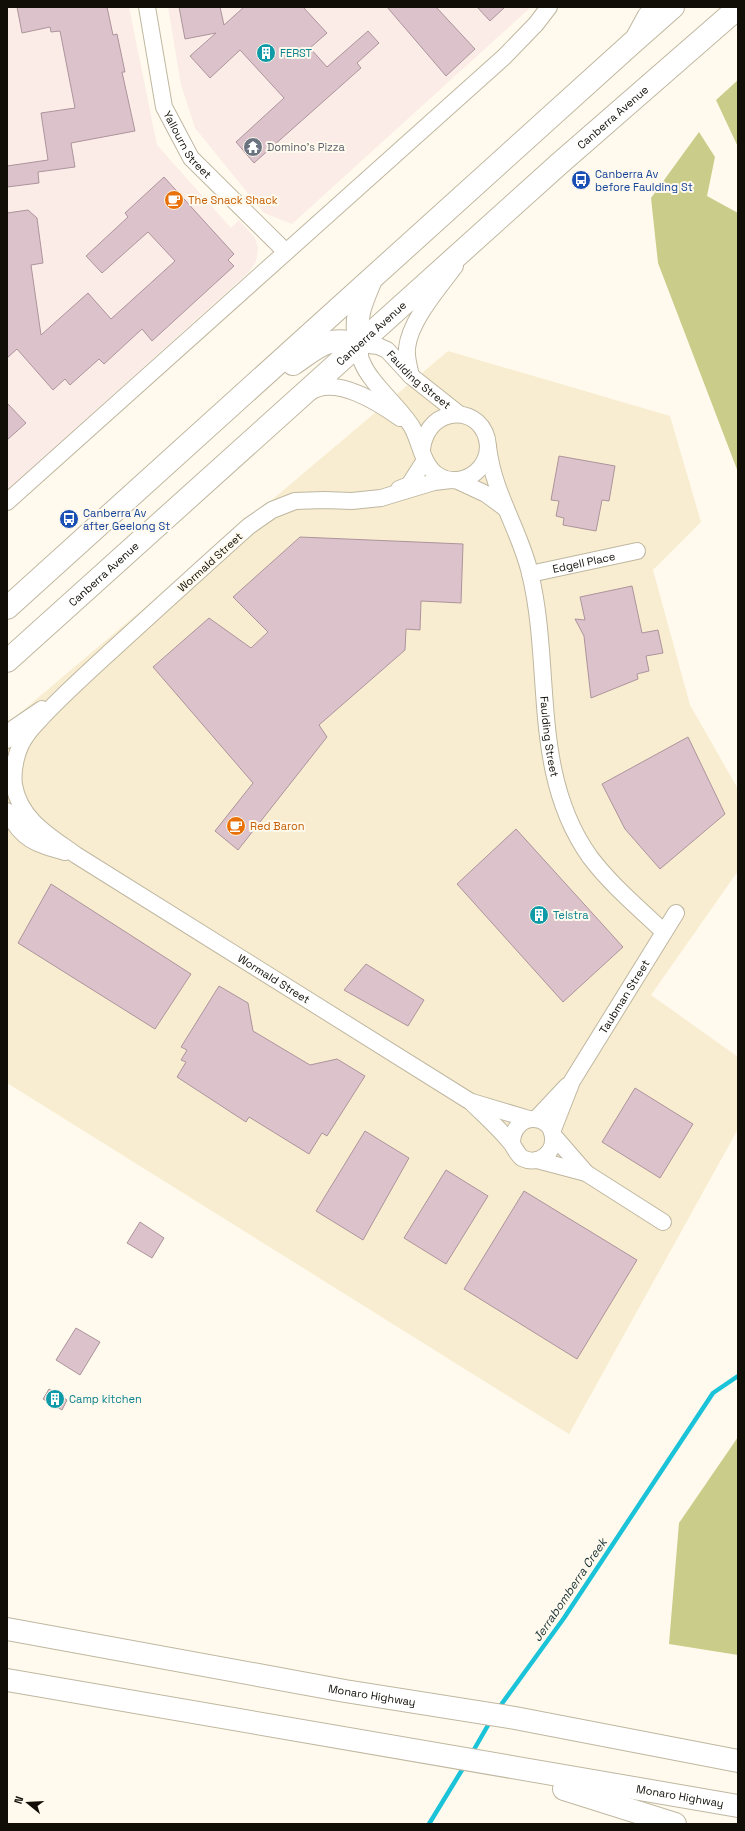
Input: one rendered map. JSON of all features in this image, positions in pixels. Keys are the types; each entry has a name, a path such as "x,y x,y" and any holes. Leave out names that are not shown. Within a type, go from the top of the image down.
{"highway":[{"path":"7,608 373,276 673,7"},
{"name":"Canberra Avenue","path":"7,661 734,10"},
{"path":"224,411 315,348 330,341 346,341 360,344 357,332 356,317 373,276"},
{"path":"7,655 28,642"},
{"name":"Monaro Highway","path":"7,1630 345,1691 515,1718 738,1761"},
{"name":"Monaro Highway","path":"7,1680 486,1768 738,1806"},
{"path":"614,1737 664,1736 738,1748"},
{"path":"486,1768 594,1797 675,1824"}],"street":[{"name":"Yallourn Street","path":"148,7 164,108 191,158 286,252"},
{"path":"7,502 504,57 536,24 549,7"},
{"path":"631,44 646,15 654,7"},
{"path":"411,376 407,347 414,328 424,309 471,244"},
{"path":"360,344 360,357 366,369 411,426 431,470 440,477 454,480 486,494 505,508"},
{"name":"Faulding Street","path":"360,344 387,350 411,376 459,414"},
{"path":"289,408 316,388 334,386 347,389 384,408 411,426"},
{"path":"423,454 424,437 429,427 437,419 448,415 459,414 470,418 479,425 486,434 488,447 486,458 480,468 472,476 454,480"},
{"name":"Faulding Street","path":"488,447 491,468 505,508 523,550 530,574 538,626 554,779 564,808 575,832 590,856 607,877 664,932"},
{"name":"Wormald Street","path":"381,498 409,485 423,454"},
{"name":"Wormald Street","path":"454,480 434,482 381,498 352,501 324,500 295,502 272,510 249,526 68,690 26,736 18,750 14,784 18,799 32,822 76,855 471,1102 512,1144 517,1153 523,1158 537,1160 586,1173"},
{"name":"Edgell Place","path":"530,574 637,551"},
{"name":"Wormald Street","path":"7,740 14,728 68,690"},
{"name":"Wormald Street","path":"7,810 12,820 23,834 36,844 76,855"},
{"name":"Taubman Street","path":"552,1134 572,1081 676,913"},
{"name":"Taubman Street","path":"532,1119 572,1081"},
{"name":"Wormald Street","path":"471,1102 543,1121 548,1126 552,1134 586,1173 663,1222"},
{"path":"512,1144 514,1130 519,1124 532,1119"},
{"path":"537,1160 547,1155 551,1149 552,1134"}],"shaded area":[{"path":"7,7 129,7 157,145 231,228 239,220 255,238 258,248 256,262 248,273 7,490"},
{"path":"168,7 531,7 292,224 264,213 195,128 181,85"},
{"path":"448,351 670,416 701,522 653,570 690,705 738,789 738,871 651,995 738,1057 738,1129 569,1434 7,1083 7,724"}],"green space":[{"path":"738,80 738,147 716,100"},
{"path":"699,132 715,157 707,196 738,213 738,472 658,263 651,198"},
{"path":"738,1437 738,1655 669,1644 679,1523"}],"building":[{"path":"17,7 107,7 113,35 117,34 125,72 122,72 135,131 71,143 75,167 38,172 39,183 7,187 7,166 48,160 41,113 75,108 60,31 51,32 50,27 22,33"},
{"path":"179,7 220,7 224,25 244,7 303,7 327,33 310,48 327,67 368,31 379,43 357,63 361,68 254,163 236,142 284,98 240,50 210,78 190,56 216,33 185,39"},
{"path":"387,7 436,7 475,49 446,76"},
{"path":"477,7 505,7 490,21"},
{"path":"164,177 234,254 228,260 234,266 152,341 142,329 104,364 99,359 70,385 65,379 53,390 17,349 7,358 7,213 28,210 37,218 43,263 31,265 41,335 88,293 111,319 175,261 148,232 102,273 86,256 128,217 125,213"},
{"path":"7,403 26,423 7,440"},
{"path":"559,456 615,466 609,501 602,500 596,531 563,525 564,518 556,516 559,501 551,500"},
{"path":"300,537 463,544 461,603 421,601 420,630 406,629 405,650 319,725 327,737 238,850 215,831 253,783 153,667 209,618 251,648 268,632 233,597"},
{"path":"632,586 642,633 658,630 663,653 646,656 649,671 637,674 638,679 591,698 584,636 575,619 585,620 580,597"},
{"path":"688,737 725,814 660,869 625,829 602,784"},
{"name":"Telstra","path":"516,829 623,947 563,1002 457,884"},
{"path":"51,884 191,974 155,1029 18,943"},
{"path":"366,964 424,1000 408,1026 344,990"},
{"path":"219,986 248,1003 253,1031 310,1065 337,1059 365,1076 327,1136 322,1133 309,1154 249,1117 246,1122 177,1077 186,1062 181,1060 187,1050 181,1047"},
{"path":"635,1088 693,1124 660,1178 602,1142"},
{"path":"365,1131 409,1158 363,1240 316,1211"},
{"path":"446,1170 488,1196 446,1264 404,1238"},
{"path":"524,1191 637,1260 577,1359 464,1289"},
{"path":"140,1222 164,1238 152,1258 127,1243"},
{"path":"76,1328 100,1342 80,1375 56,1360"},
{"name":"Camp kitchen","path":"49,1389 67,1400 62,1410 43,1399"}],"waterway":[{"name":"Jerrabomberra Creek","path":"498,1709 564,1618 713,1393 738,1376"},
{"name":"Jerrabomberra Creek","path":"472,1753 491,1720"},
{"name":"Jerrabomberra Creek","path":"429,1824 465,1765"}],"place":[{"name":"FERST","path":"266,53"},
{"name":"Domino's Pizza","path":"253,147"},
{"name":"Canberra Av before Faulding St","path":"581,180"},
{"name":"The Snack Shack","path":"174,200"},
{"name":"Canberra Av after Geelong St","path":"69,519"},
{"name":"Red Baron","path":"236,826"},
{"name":"Telstra","path":"539,915"},
{"name":"Camp kitchen","path":"55,1399"}]}
